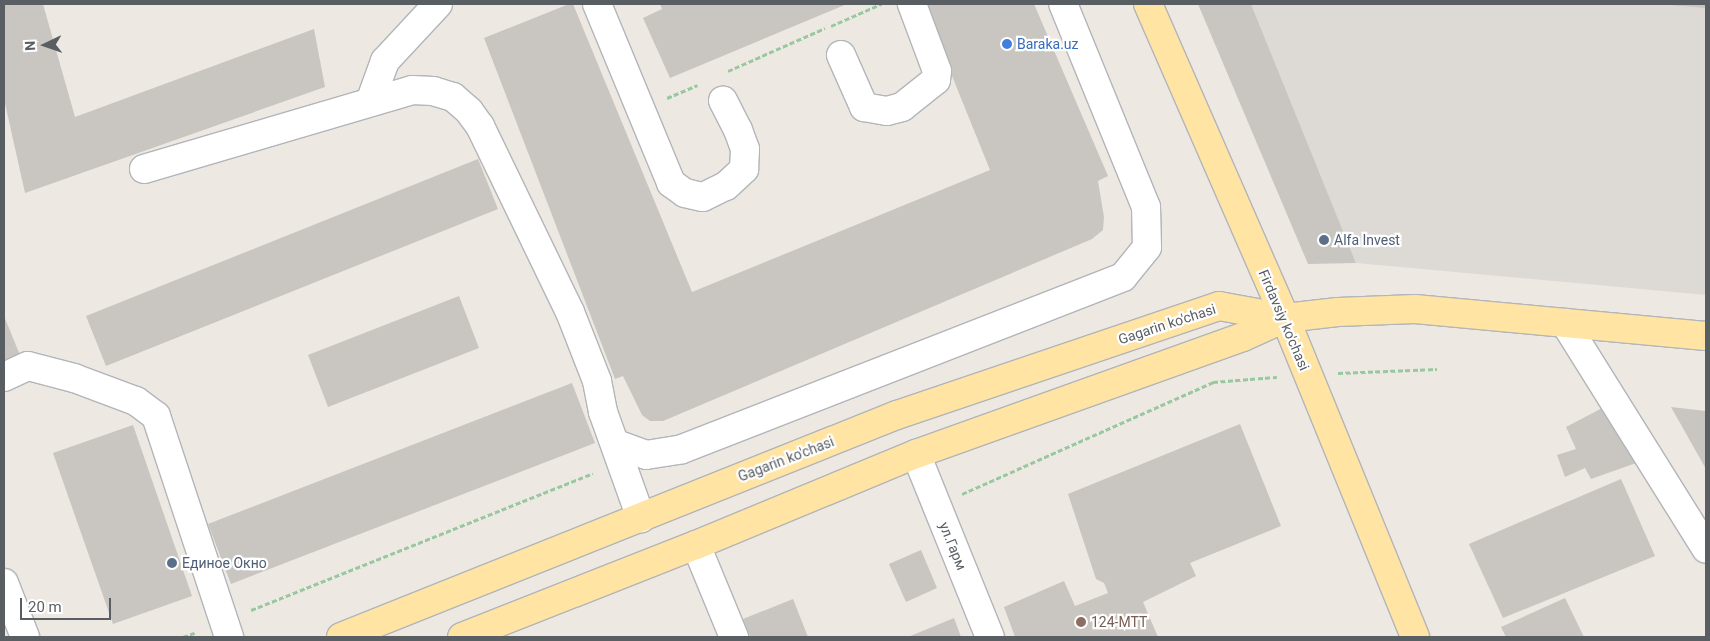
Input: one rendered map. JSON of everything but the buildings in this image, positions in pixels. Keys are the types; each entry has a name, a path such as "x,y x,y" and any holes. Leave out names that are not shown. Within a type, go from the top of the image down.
{"main road":[{"name":"Firdavsiy ko'chasi","path":"1148,4 1284,318 1415,637"},
{"name":"Gagarin ko'chasi","path":"342,637 897,415 1219,306 1284,318"},
{"path":"462,637 696,545 916,454 1243,338 1284,318 1338,312 1416,309 1706,336"}],"street":[{"path":"370,102 385,61 438,4"},
{"path":"597,4 671,183 685,193 703,197 726,186 744,169 745,149 738,130 722,101"},
{"path":"841,55 864,107 888,111 902,108 936,80 937,72 912,4"},
{"path":"619,453 646,456 682,449 1124,277 1147,247 1146,207 1063,4"},
{"path":"144,170 412,90 433,91 453,97 469,111 480,126 570,312 597,381 603,412 641,518"},
{"path":"1565,323 1706,549"},
{"path":"4,378 28,366 37,368 74,378 136,401 156,416 226,629"},
{"name":"ул.Гарм","path":"916,454 990,637"},
{"path":"696,545 734,637"},
{"path":"4,583 25,637"}],"path":[{"path":"721,74 880,4"},
{"path":"641,110 703,82"},
{"path":"936,504 1213,382 1437,369"},
{"path":"183,637 226,629 619,453"}],"shaded area":[{"path":"1251,4 1706,4 1706,295 1356,263"}],"place":[{"name":"Baraka.uz","path":"1007,44"},
{"name":"Alfa Invest","path":"1324,240"},
{"name":"Единое Окно","path":"172,563"},
{"name":"124-MTT","path":"1081,622"}]}
